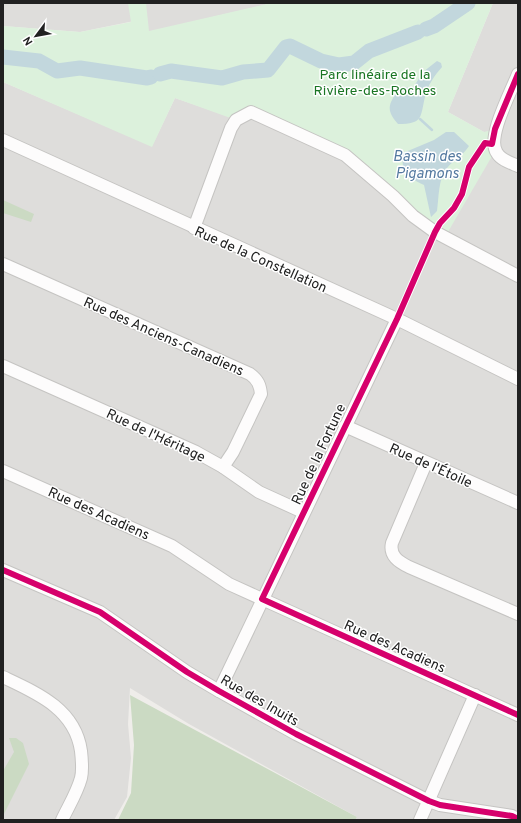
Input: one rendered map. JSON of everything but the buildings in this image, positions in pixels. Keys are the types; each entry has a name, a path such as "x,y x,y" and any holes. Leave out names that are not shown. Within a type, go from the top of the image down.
{"street":[{"path":"518,74 496,129 492,144 498,155 518,166"},
{"path":"194,228 231,128 236,120 251,112 345,155 393,196 413,216 430,228 518,276"},
{"name":"Rue de la Constellation","path":"3,140 396,320 518,379"},
{"name":"Rue des Anciens-Canadiens","path":"3,264 250,374 256,379 260,386 261,394 233,452 223,467"},
{"name":"Rue de la Fortune","path":"219,691 344,426 396,320"},
{"name":"Rue de l'Héritage","path":"3,366 196,452 223,467 259,492 304,512"},
{"name":"Rue de l'Étoile","path":"344,426 518,502"},
{"path":"426,463 390,550 394,556 409,567 518,614"},
{"name":"Rue des Acadiens","path":"3,471 172,546 229,584 518,715"},
{"name":"Rue des Inuits","path":"3,570 100,612 187,672 219,691 296,734 429,801 440,805 518,818"},
{"path":"3,677 38,694 63,712 74,728 81,751 81,778 76,792 62,820"},
{"path":"420,820 476,695"}],"shaded area":[{"path":"3,3 273,3 139,34 134,21 80,32 3,26"},
{"path":"493,3 518,3 518,820 355,820 357,817 189,724 130,688 128,724 131,758 127,797 114,820 3,820 3,82 152,146 175,98 236,119 244,114 484,132 448,112"}],"green space":[{"name":"Parc linéaire de la Rivière-des-Roches","path":"128,3 146,3 149,31 271,3 493,3 448,112 484,132 495,129 495,151 445,237 345,155 257,115 236,120 175,98 152,147 3,82 3,26 80,32 131,22"},
{"path":"3,200 34,214 31,222 3,213"},
{"path":"130,695 357,817 355,820 118,820 131,793 134,745"},
{"path":"9,738 16,738 23,743 29,764 3,816 3,771 14,752"}],"water":[{"path":"437,61 441,63 442,67 434,77 428,89 419,118 417,121 412,123 398,124 391,114 390,106 400,87 413,88 423,72"},
{"name":"Bassin des Pigamons","path":"446,132 454,132 469,146 444,172 439,188 437,211 431,217 424,185 406,174 403,166 403,153 434,140"}],"waterway":[{"path":"426,29 434,26 468,3"},
{"path":"160,74 171,71 222,78 243,72 268,70 286,47 290,46 321,61 339,65 354,63 369,51 418,32"},
{"path":"3,57 39,61 57,71 80,68 147,78 151,77"},
{"path":"420,119 432,130"}],"cycle path":[{"path":"518,74 495,129 492,144 485,143 469,167 462,194 454,208 440,223 435,232 397,319 262,599 518,715"},
{"path":"3,570 100,612 187,672 219,691 296,734 429,801 440,805 512,816 518,819"}]}
